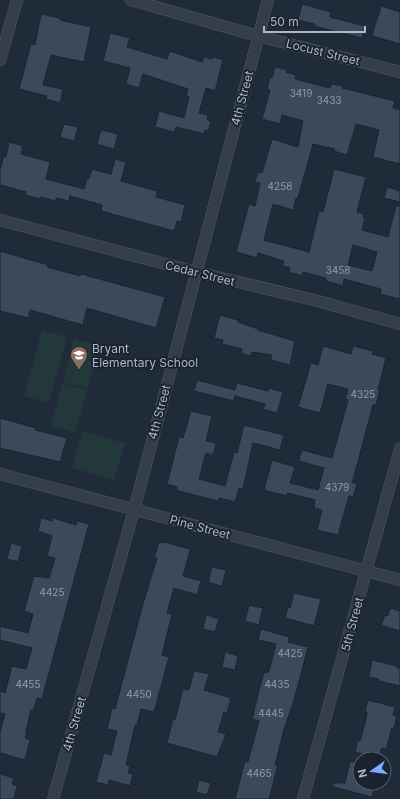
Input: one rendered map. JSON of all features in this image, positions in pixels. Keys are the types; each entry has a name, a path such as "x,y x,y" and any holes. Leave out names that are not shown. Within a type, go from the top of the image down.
{"street":[{"path":"0,60 17,0"},
{"name":"Locust Street","path":"131,0 258,36 400,72"},
{"name":"4th Street","path":"53,799 134,510 268,0"},
{"name":"Cedar Street","path":"0,220 196,272 318,301 400,324"},
{"name":"5th Street","path":"303,799 400,449"},
{"name":"Pine Street","path":"0,474 400,580"}],"green space":[{"path":"42,330 67,337 49,403 24,396"},
{"path":"74,339 99,346 87,389 63,382"},
{"path":"62,383 87,390 75,433 51,426"},
{"path":"82,431 125,443 114,480 72,468"}],"building":[{"path":"302,4 331,12 330,17 365,26 362,38 314,26 315,24 298,20"},
{"path":"381,6 400,12 400,44 372,36"},
{"path":"41,14 91,27 84,62 51,55 43,85 63,89 60,103 46,99 47,96 19,89 31,44 35,45"},
{"path":"110,33 130,38 127,47 167,59 170,51 202,62 204,57 212,59 213,57 223,60 215,91 206,88 199,113 208,115 207,120 211,121 208,131 205,130 204,134 176,127 174,132 155,127 159,111 184,118 189,97 186,96 188,89 143,74 139,88 126,84 130,68 103,61"},
{"path":"275,67 287,70 286,72 296,75 295,79 330,88 332,84 343,86 342,88 395,101 393,108 400,110 400,164 373,157 379,130 356,124 347,155 334,151 335,149 313,144 298,198 296,198 293,210 273,204 264,240 309,252 319,211 323,212 334,169 366,177 357,212 364,214 363,217 365,218 362,230 388,237 396,206 400,206 400,299 380,294 381,289 344,279 343,286 326,281 326,278 303,272 302,276 289,272 290,268 283,266 284,261 258,253 257,258 236,252 249,204 255,206 260,183 255,182 258,172 262,173 272,139 298,147 303,121 282,115 280,124 262,119 270,90 267,89 270,78 272,78","holes":["353,245 377,252 372,271 348,265"]},
{"path":"64,124 78,127 74,141 60,137"},
{"path":"101,130 118,134 114,149 97,144"},
{"path":"9,142 23,146 21,154 50,162 46,179 84,189 92,169 111,174 115,159 126,162 121,181 157,191 156,197 185,205 181,222 177,221 174,231 101,211 102,205 70,196 69,201 56,198 56,201 41,197 41,199 25,195 26,192 0,185 0,170 4,156 6,157"},
{"path":"387,187 400,191 400,202 384,198"},
{"path":"0,251 48,265 47,267 80,276 81,274 165,297 156,328 87,308 83,325 30,310 28,318 0,311"},
{"path":"220,315 238,320 238,322 258,330 295,341 290,365 271,360 272,355 252,352 251,356 241,353 242,349 222,344 223,340 214,338"},
{"path":"323,346 351,354 353,346 373,351 372,354 386,358 378,389 380,389 376,405 373,405 352,482 357,484 353,497 349,496 338,535 317,530 322,510 314,508 315,500 287,493 287,496 264,490 272,460 295,467 290,483 318,490 324,468 299,461 302,450 332,458 348,400 345,399 348,389 328,384 320,413 298,407 311,363 318,365"},
{"path":"197,380 235,390 237,383 268,391 269,388 283,392 277,413 263,409 265,404 235,396 234,401 194,391"},
{"path":"191,411 212,416 206,441 216,443 213,455 206,453 199,479 225,486 234,452 237,453 244,425 284,435 280,450 253,443 243,489 239,488 235,502 219,498 218,501 202,497 176,490 177,487 167,484 179,437 183,438"},
{"path":"0,418 36,428 35,430 67,438 60,462 0,448"},
{"path":"41,518 52,521 53,518 76,525 77,521 89,524 42,699 37,698 33,711 31,710 25,738 30,740 25,760 0,753 0,732 5,714 0,713 0,691 5,693 12,666 26,669 32,648 0,640 0,626 28,633 33,614 24,611 34,576 49,578 55,558 47,556 52,536 38,531"},
{"path":"159,542 189,549 183,576 201,581 197,595 174,588 167,613 172,614 162,655 169,657 154,712 141,709 137,725 135,725 126,765 130,766 128,773 133,774 130,786 109,780 108,785 96,782 104,753 111,755 117,731 107,729 112,708 115,709 157,558 154,558"},
{"path":"11,543 22,546 18,562 7,559"},
{"path":"212,567 226,570 222,586 208,582"},
{"path":"294,593 321,599 314,626 285,618 288,607 290,608"},
{"path":"249,605 263,608 259,625 245,621"},
{"path":"390,608 400,611 400,631 381,625 385,615 388,616"},
{"path":"206,615 219,619 215,632 203,629"},
{"path":"261,629 289,637 288,642 308,647 294,700 284,729 275,765 278,765 269,799 235,799 245,761 248,762 259,721 252,719 261,683 264,672 267,673 269,671 276,644 258,640"},
{"path":"225,652 238,656 235,670 222,667"},
{"path":"372,660 400,668 400,686 369,677"},
{"path":"194,671 209,674 204,690 231,698 227,713 224,712 218,732 226,734 217,757 167,743 183,689 189,690"},
{"path":"368,700 395,707 393,715 397,716 386,749 382,748 381,751 355,751 358,740 360,741 366,720 367,712 365,711"},
{"path":"350,761 352,762 352,791 374,791 372,797 333,787 333,783 345,783"},
{"path":"0,774 14,778 12,784 17,786 14,799 0,799"},
{"path":"199,780 211,783 207,795 196,792"}],"place":[{"name":"Bryant Elementary School","path":"79,370"}]}
